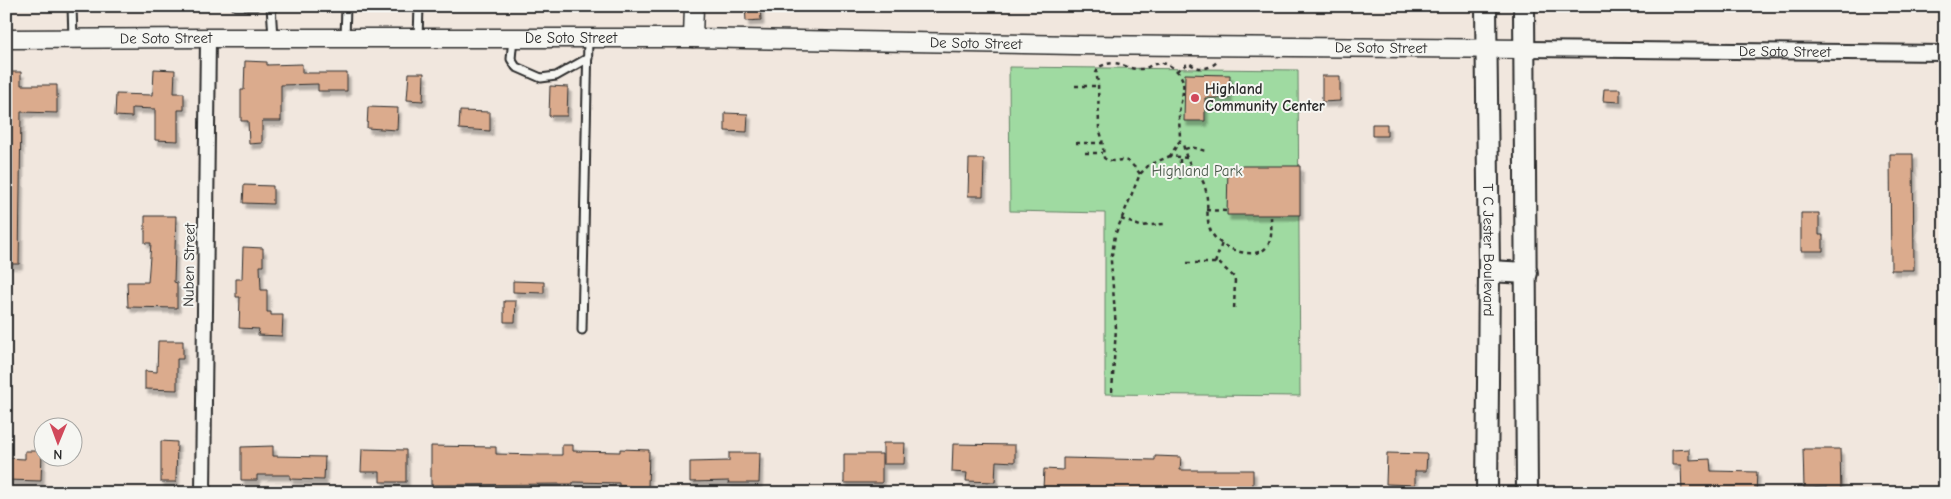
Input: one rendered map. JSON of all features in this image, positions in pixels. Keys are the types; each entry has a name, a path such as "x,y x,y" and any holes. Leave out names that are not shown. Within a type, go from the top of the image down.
{"main road":[{"name":"T C Jester Boulevard","path":"1486,6 1489,271 1487,493"},
{"path":"1524,6 1527,493"},
{"path":"1489,271 1527,273"}],"street":[{"path":"692,38 694,6"},
{"name":"Nuben Street","path":"203,493 208,38"},
{"name":"De Soto Street","path":"6,39 692,38 1074,45 1188,44 1945,53"}],"lane":[{"path":"72,6 73,39"},
{"path":"236,6 255,6"},
{"path":"271,6 273,38"},
{"path":"346,6 346,38"},
{"path":"418,38 419,6"},
{"path":"513,38 511,59 516,67 541,78 556,76 588,58"},
{"path":"582,330 588,38"}],"path":[{"path":"1202,62 1202,68"},
{"path":"1177,71 1189,63 1197,68 1202,68 1210,67 1218,62"},
{"path":"1140,174 1130,162 1126,160 1106,160 1102,153 1097,70 1108,64 1122,64 1140,70 1157,63 1165,64 1177,71 1184,80 1184,96 1179,112 1180,142 1187,158 1196,169 1204,184 1210,230 1222,243 1243,253 1259,252 1265,249 1269,245 1271,215"},
{"path":"1075,86 1098,86"},
{"path":"1112,392 1116,328 1111,261 1116,235 1140,174 1150,165 1170,156 1180,142"},
{"path":"1076,143 1102,143"},
{"path":"1184,149 1191,147 1208,151"},
{"path":"1085,153 1102,153"},
{"path":"1170,156 1187,158"},
{"path":"1180,158 1180,179"},
{"path":"1206,210 1227,211"},
{"path":"1121,219 1140,226 1164,224"},
{"path":"1214,263 1222,243"},
{"path":"1186,262 1219,263 1236,278 1234,312"}],"green space":[{"name":"Highland Park","path":"1009,67 1298,70 1300,396 1105,394 1105,213 1010,211"}],"building":[{"path":"745,6 760,6 761,20 746,21"},
{"path":"245,61 267,62 267,65 302,64 302,73 347,73 347,91 318,91 318,84 281,85 281,121 262,121 262,143 249,144 248,121 241,121 241,90 244,90"},
{"path":"154,69 175,70 174,93 184,93 184,110 178,110 178,141 155,140 155,109 132,108 132,117 115,116 116,94 152,95"},
{"path":"6,72 21,72 21,85 57,85 57,113 21,112 19,264 6,264"},
{"path":"409,73 424,73 423,101 407,100"},
{"name":"Highland Community Center","path":"1185,74 1230,75 1229,98 1205,98 1205,121 1184,121"},
{"path":"1322,76 1340,76 1340,101 1322,102"},
{"path":"550,86 568,87 567,116 549,116"},
{"path":"1604,89 1620,89 1620,102 1603,101"},
{"path":"368,107 398,108 397,130 367,128"},
{"path":"460,111 490,112 490,131 459,129"},
{"path":"725,113 748,114 747,132 725,131"},
{"path":"1372,124 1387,124 1387,136 1372,136"},
{"path":"1890,154 1913,154 1914,270 1891,270"},
{"path":"969,159 984,159 983,196 968,196"},
{"path":"1228,166 1300,166 1300,215 1227,215"},
{"path":"244,185 273,186 273,204 243,203"},
{"path":"1801,213 1819,213 1819,235 1823,235 1823,251 1801,251"},
{"path":"145,216 176,216 174,282 177,283 177,308 128,307 127,282 148,282 151,243 145,243"},
{"path":"243,247 263,248 263,266 260,266 261,290 267,290 267,312 271,312 271,315 283,315 282,336 258,335 259,329 239,328 240,297 236,297 236,279 242,279"},
{"path":"513,281 544,282 544,293 513,292"},
{"path":"504,301 516,301 515,322 504,322"},
{"path":"158,341 183,341 183,359 177,359 177,390 145,389 145,371 157,372"},
{"path":"161,441 177,442 176,482 161,482"},
{"path":"883,443 905,443 904,464 883,464"},
{"path":"953,444 1015,445 1015,462 996,461 995,482 966,481 967,473 952,472"},
{"path":"562,445 573,445 573,451 620,452 620,449 649,450 648,487 619,486 619,483 573,482 573,484 431,485 431,446 496,447 496,454 562,455"},
{"path":"273,446 273,456 325,457 324,480 290,479 290,475 257,475 257,480 241,480 241,447"},
{"path":"362,449 406,450 406,482 380,482 380,472 361,472"},
{"path":"1689,449 1689,460 1710,459 1711,471 1757,472 1756,493 1728,493 1728,491 1682,493 1681,465 1672,465 1672,450"},
{"path":"1803,449 1840,449 1841,493 1827,493 1827,487 1804,488"},
{"path":"25,451 32,451 32,466 42,466 41,481 6,480 6,458 25,459"},
{"path":"729,453 760,453 759,483 728,483 729,481 690,482 690,462 729,461"},
{"path":"1387,453 1427,454 1426,471 1415,471 1415,485 1386,484"},
{"path":"844,454 882,454 882,483 844,483"},
{"path":"1155,456 1181,457 1180,470 1253,470 1253,489 1207,488 1207,491 1043,488 1044,469 1063,470 1063,458 1155,460"}],"place":[{"name":"Highland Community Center","path":"1195,98"}]}
